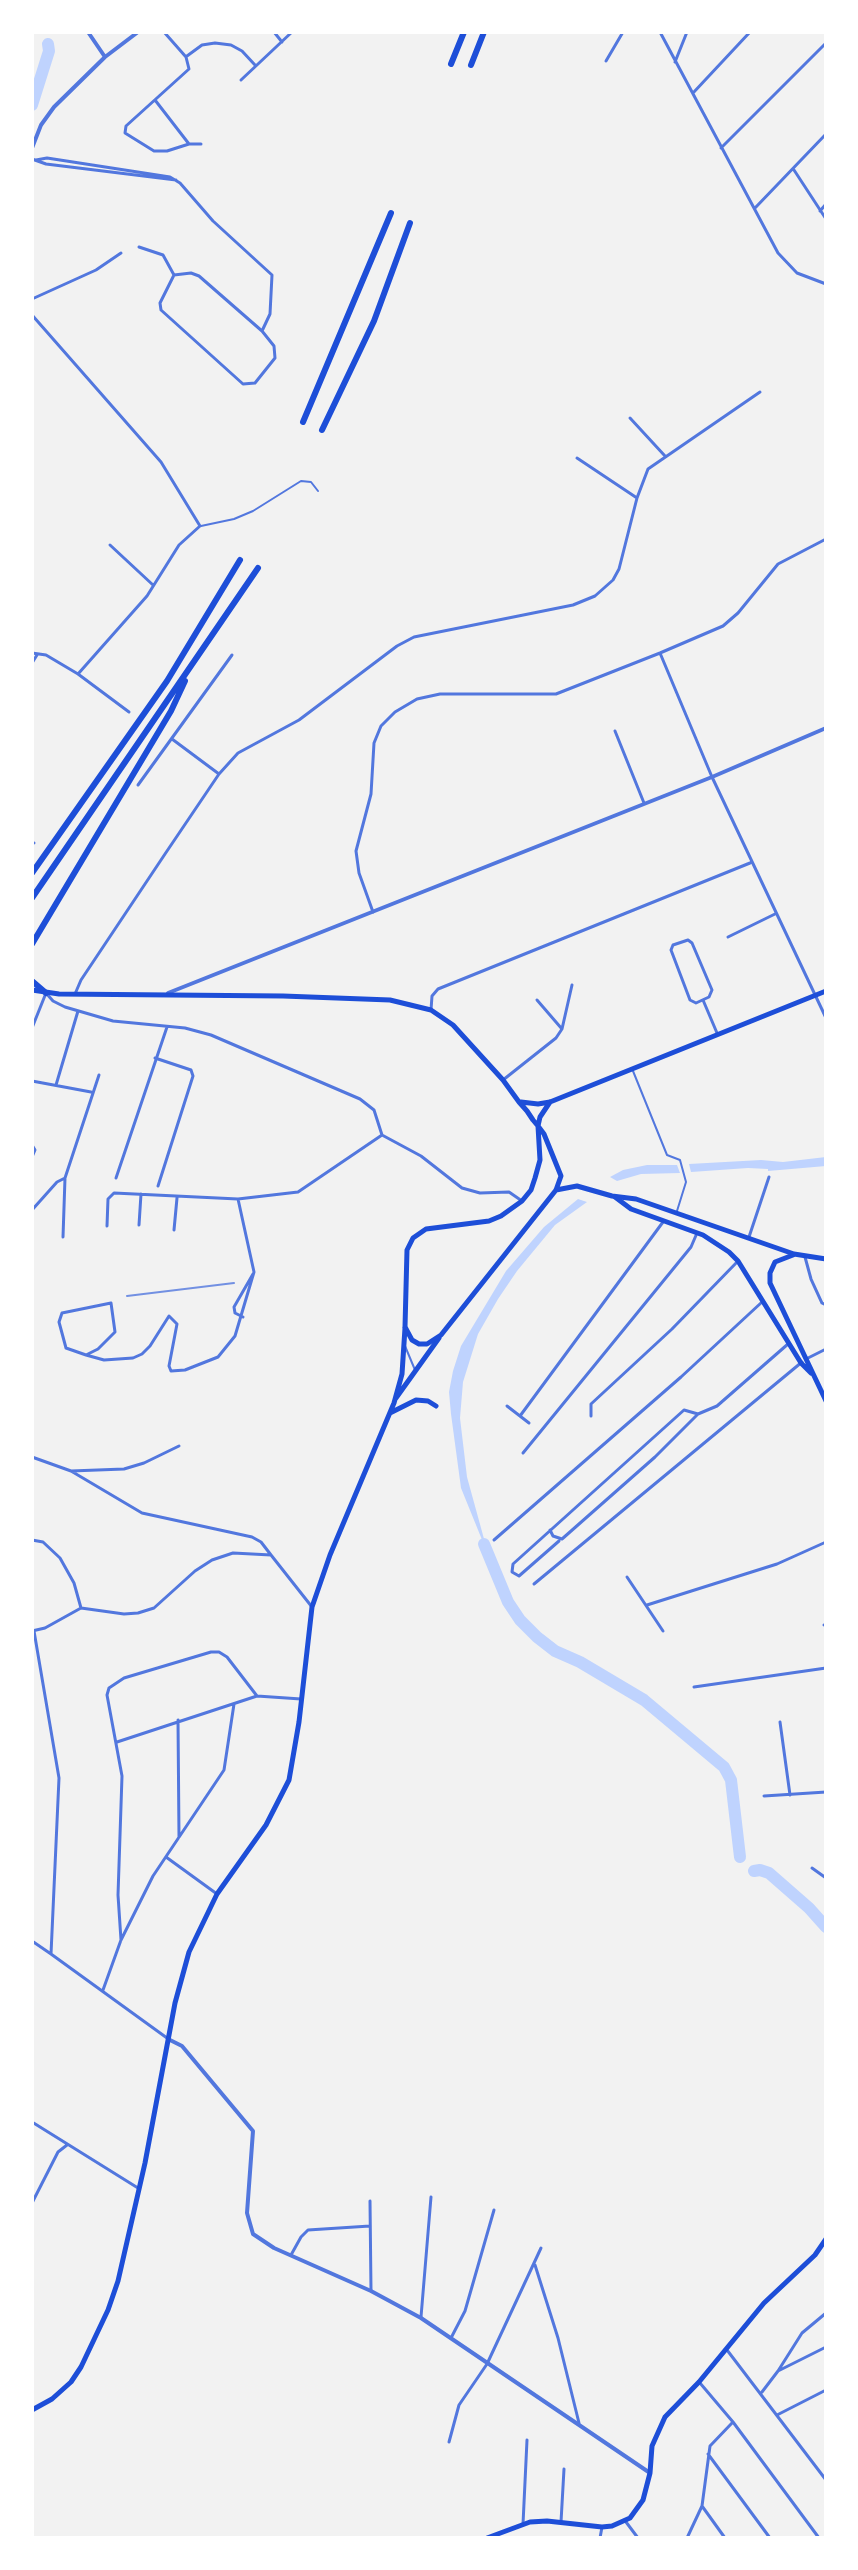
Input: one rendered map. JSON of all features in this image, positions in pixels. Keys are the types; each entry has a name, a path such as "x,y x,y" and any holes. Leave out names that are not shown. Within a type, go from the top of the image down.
{"highway":[{"path":"451,64 464,32"},
{"path":"471,65 484,32"},
{"path":"303,422 391,213"},
{"path":"322,430 374,321 410,223"},
{"path":"32,873 167,681 240,560"},
{"path":"32,898 258,568"},
{"path":"32,944 171,711 197,659"},
{"path":"32,981 46,993"}],"main road":[{"path":"190,985 194,996"},
{"path":"32,990 75,994 398,1000 431,1010 453,1025 503,1080 538,1126 561,1172 556,1190 441,1335 394,1403"},
{"path":"519,1102 550,1102 826,991"},
{"path":"32,2410 52,2399 71,2382 96,2339 118,2281 189,1952 217,1894 281,1799 289,1780 312,1607 402,1378 405,1255 413,1238 420,1232 434,1227 489,1221 522,1201 532,1188 540,1160 538,1126 550,1102"},
{"path":"556,1190 577,1186 615,1197 636,1199 794,1254 826,1259"},
{"path":"615,1197 631,1209 721,1245 738,1261 788,1344 811,1373"},
{"path":"794,1254 778,1259 771,1268 771,1288 826,1401"},
{"path":"405,1327 412,1340 419,1344 427,1344 441,1335"},
{"path":"390,1413 416,1400 428,1401 436,1406"},
{"path":"487,2538 523,2524 547,2521 602,2527 626,2521 638,2510 650,2473 652,2446 659,2428 764,2303 815,2255 826,2239"}],"street":[{"path":"88,32 105,57"},
{"path":"32,148 41,125 54,107 105,57 138,32"},
{"path":"164,32 189,64 186,72 126,126 127,136 154,151 201,144"},
{"path":"274,32 282,42"},
{"path":"241,80 292,32"},
{"path":"606,61 623,32"},
{"path":"660,32 778,253 797,273 824,284"},
{"path":"675,62 687,32"},
{"path":"692,94 750,32"},
{"path":"186,57 202,45 215,43 231,45 242,51 255,65"},
{"path":"721,148 826,43"},
{"path":"155,100 189,144"},
{"path":"755,208 826,134"},
{"path":"34,160 47,158 176,180 213,221 272,275 270,314 262,331"},
{"path":"794,170 826,219"},
{"path":"820,211 826,204"},
{"path":"139,247 163,255 174,275"},
{"path":"32,299 96,270 121,253"},
{"path":"191,273 199,276 262,331 274,346 275,358 255,383 247,386 225,369 161,310 160,303 174,275 191,273"},
{"path":"32,315 161,462 200,526"},
{"path":"75,994 219,774 238,753 299,720 397,646 414,637 573,605 595,596 613,580 619,569 644,475 665,456 760,392"},
{"path":"630,418 665,456"},
{"path":"577,458 637,498"},
{"path":"78,674 147,596 179,545 200,526 244,515 301,481 311,482 318,491"},
{"path":"373,912 361,881 356,851 371,794 374,743 381,726 395,712 417,699 440,694 556,694 660,653 723,626 738,613 778,564 826,539"},
{"path":"110,545 153,585"},
{"path":"660,653 751,863 826,1018"},
{"path":"32,663 34,654 46,655 78,674 129,712"},
{"path":"138,785 232,655"},
{"path":"160,995 712,777 826,728"},
{"path":"615,731 644,803"},
{"path":"172,739 219,774"},
{"path":"431,1010 432,996 438,989 751,863"},
{"path":"728,937 776,913"},
{"path":"688,940 692,943 712,990 712,994 703,1000 696,1003 690,1000 671,950 673,945 688,940"},
{"path":"503,1080 556,1038 562,1029 572,985"},
{"path":"32,1028 46,993 53,1001 113,1021 211,1035 360,1099 374,1110 382,1135 421,1156 462,1188 480,1193 509,1192 522,1201"},
{"path":"537,1000 562,1029"},
{"path":"703,1000 717,1034"},
{"path":"56,1085 78,1011"},
{"path":"116,1178 167,1027"},
{"path":"155,1058 191,1070 193,1076 158,1186"},
{"path":"632,1069 667,1155 680,1160 686,1182 676,1213"},
{"path":"63,1237 65,1178 99,1075"},
{"path":"32,1081 93,1093"},
{"path":"107,1226 110,1196 114,1193 238,1199 298,1192 382,1135"},
{"path":"32,1145 35,1150 32,1157"},
{"path":"749,1237 769,1177"},
{"path":"32,1210 57,1182 65,1178"},
{"path":"139,1225 141,1194"},
{"path":"174,1230 177,1197"},
{"path":"86,1355 98,1349 115,1332 111,1303 60,1314 65,1347 86,1355 115,1360 139,1356 150,1346 169,1316 177,1323 169,1366 171,1371 177,1372 218,1357 235,1336 254,1272 238,1199"},
{"path":"520,1416 663,1222"},
{"path":"523,1453 691,1247 697,1233"},
{"path":"805,1257 811,1279 822,1303 826,1305"},
{"path":"591,1416 591,1404 672,1329 738,1261"},
{"path":"243,1317 235,1312 234,1306 254,1272"},
{"path":"494,1540 762,1302"},
{"path":"698,1414 684,1410 511,1566 516,1575 519,1576 655,1457 698,1414 717,1406 797,1338"},
{"path":"405,1345 416,1372"},
{"path":"534,1584 801,1363 826,1349"},
{"path":"507,1406 529,1423"},
{"path":"71,1471 124,1469 179,1446"},
{"path":"32,1457 71,1471 142,1513 252,1537 261,1542 312,1607"},
{"path":"550,1530 553,1536 562,1539"},
{"path":"32,1540 43,1542 60,1558 74,1583 81,1608"},
{"path":"647,1605 777,1564 826,1542"},
{"path":"51,1954 59,1778 33,1631 81,1608 124,1614 154,1608 212,1560 233,1553 271,1555"},
{"path":"627,1577 663,1631"},
{"path":"121,1940 118,1895 122,1776 107,1695 115,1682 124,1678 219,1652 227,1657 257,1696"},
{"path":"694,1687 826,1668"},
{"path":"117,1742 257,1696 301,1699"},
{"path":"103,1990 121,1940 153,1876 224,1770 234,1704"},
{"path":"178,1720 179,1838"},
{"path":"780,1722 790,1795"},
{"path":"764,1796 826,1792"},
{"path":"166,1857 217,1894"},
{"path":"812,1868 826,1878"},
{"path":"32,1941 182,2046 249,2123 254,2143 247,2202 249,2225 261,2241 371,2291 421,2318 650,2473"},
{"path":"32,2122 138,2188"},
{"path":"56,2138 58,2152"},
{"path":"32,2203 58,2152 67,2145"},
{"path":"421,2318 431,2197"},
{"path":"370,2201 371,2291"},
{"path":"451,2338 465,2311 494,2210"},
{"path":"291,2256 308,2230 370,2226"},
{"path":"449,2442 459,2405 487,2364 541,2248"},
{"path":"535,2265 558,2338 580,2426"},
{"path":"761,2393 802,2333 826,2313"},
{"path":"778,2371 826,2347"},
{"path":"726,2349 826,2480"},
{"path":"699,2382 733,2422 819,2538"},
{"path":"777,2415 826,2390"},
{"path":"687,2538 702,2506 712,2442 733,2422"},
{"path":"523,2524 527,2440"},
{"path":"708,2454 770,2538"},
{"path":"561,2522 564,2469"},
{"path":"702,2506 725,2538"},
{"path":"626,2521 638,2538"},
{"path":"600,2538 602,2527"}],"water":[{"path":"826,1157 826,1166 768,1171 748,1168 691,1172 689,1164 761,1160 783,1162"},
{"path":"647,1165 677,1165 680,1173 641,1174 617,1181 610,1177 623,1170"},
{"path":"578,1199 587,1202 555,1225 498,1299 478,1334 463,1382 460,1418 467,1477 489,1557 461,1488 449,1392 453,1371 461,1346 506,1271 544,1227"}],"waterway":[{"path":"32,105 49,51 48,44"},
{"path":"484,1544 508,1602 537,1637 555,1651 580,1662 644,1700 724,1767 731,1780 740,1857"},
{"path":"754,1871 769,1873 826,1927"}],"railway":[{"path":"127,1296 234,1283"}]}
